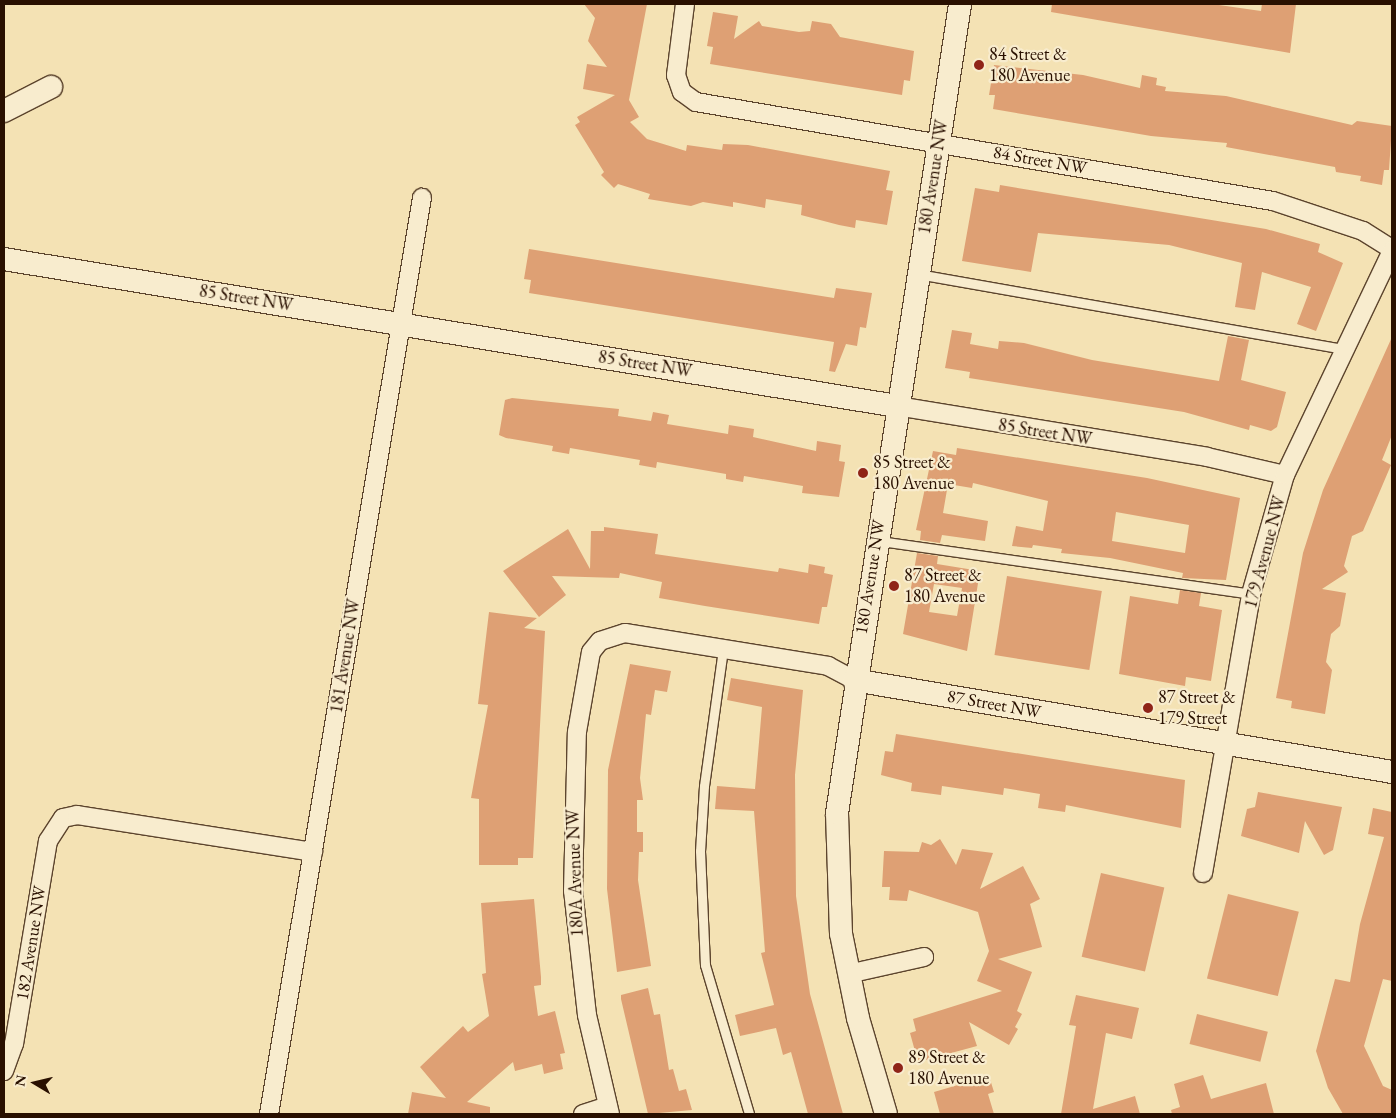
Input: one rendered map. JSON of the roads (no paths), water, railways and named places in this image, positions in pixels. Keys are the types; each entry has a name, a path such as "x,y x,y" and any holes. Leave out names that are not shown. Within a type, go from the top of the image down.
{"street":[{"name":"84 Street NW","path":"685,4 675,66 682,92 707,105 938,142 1298,207 1363,231 1392,250"},
{"name":"180 Avenue NW","path":"886,1114 848,974 836,849 842,763 854,680 960,4"},
{"path":"4,111 51,87"},
{"name":"181 Avenue NW","path":"269,1114 422,198"},
{"name":"179 Avenue NW","path":"1203,874 1251,594 1285,476 1392,250"},
{"name":"85 Street NW","path":"4,259 1207,457 1285,476"},
{"name":"87 Street NW","path":"600,641 625,633 828,666 854,680 1227,740 1392,772"},
{"name":"180A Avenue NW","path":"583,1114 609,1110 587,1015 573,891 577,732 588,665 600,641"},
{"name":"182 Avenue NW","path":"4,1071 14,1044 48,840 63,818 77,815 313,852"},
{"path":"848,974 924,957"}],"lane":[{"path":"918,274 1345,349"},
{"path":"876,540 1251,594"},
{"path":"724,649 704,786 700,851 706,965 749,1114"}],"place":[{"name":"84 Street & 180 Avenue","path":"979,65"},
{"name":"85 Street & 180 Avenue","path":"863,473"},
{"name":"87 Street & 180 Avenue","path":"894,586"},
{"name":"87 Street & 179 Street","path":"1148,708"},
{"name":"89 Street & 180 Avenue","path":"898,1068"}]}
